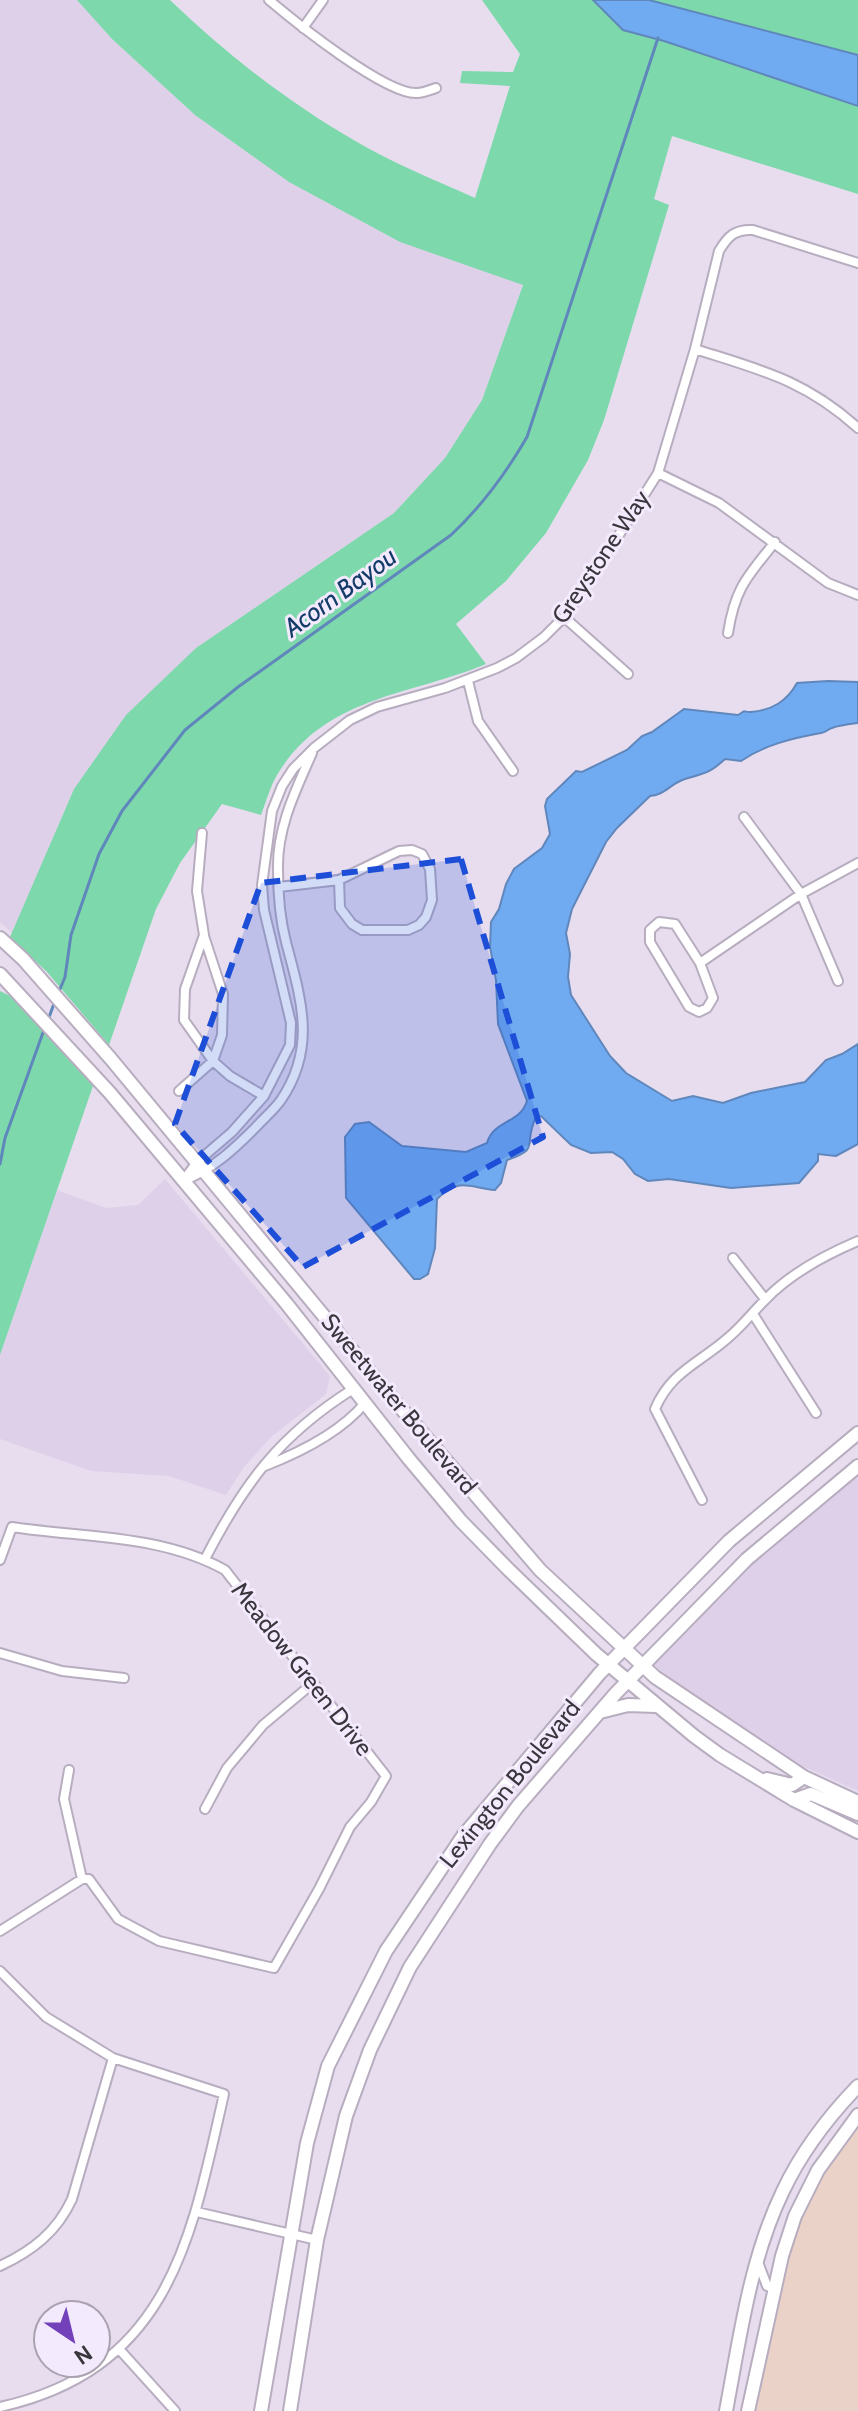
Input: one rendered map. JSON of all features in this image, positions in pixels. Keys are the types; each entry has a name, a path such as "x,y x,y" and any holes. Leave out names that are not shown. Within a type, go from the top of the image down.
{"main road":[{"name":"Sweetwater Boulevard","path":"0,938 23,959 90,1035 377,1381 540,1570 643,1666 804,1777 858,1802"},
{"name":"Sweetwater Boulevard","path":"0,974 82,1062 286,1303 461,1521 608,1665 656,1706 720,1755 794,1800 858,1832"},
{"path":"353,1389 377,1381"},
{"path":"365,1403 377,1381"},
{"name":"Lexington Boulevard","path":"261,2411 307,2143 328,2066 386,1951 463,1836 608,1665 729,1541 858,1433"},
{"name":"Lexington Boulevard","path":"290,2411 317,2240 346,2116 370,2050 410,1967 490,1844 627,1681 747,1559 858,1466"},
{"path":"461,1521 481,1503"},
{"path":"729,1541 747,1559"},
{"path":"600,1712 628,1705 656,1706"},
{"path":"524,1763 544,1778"},
{"path":"746,1771 792,1785 804,1777"},
{"path":"794,1800 811,1794 858,1814"},
{"path":"386,1951 410,1967"},
{"path":"726,2411 757,2261 774,2212 792,2176 827,2123 858,2086"},
{"path":"748,2411 790,2229 810,2184 858,2115"}],"street":[{"path":"269,0 337,53 400,90 416,93 436,88"},
{"path":"303,28 323,0"},
{"name":"Greystone Way","path":"201,1167 264,1096 290,1045 291,1023 264,910 262,885 272,811 293,769 335,729 377,707 468,681 516,658 564,617 658,473 695,349 719,251 727,238 735,232 753,230 858,263"},
{"path":"695,349 769,372 806,388 834,405 858,428"},
{"path":"658,473 719,503 828,583 858,595"},
{"path":"728,633 731,610 742,582 775,542"},
{"path":"564,617 628,674"},
{"path":"468,681 478,721 513,771"},
{"name":"Greystone Way","path":"183,1181 238,1144 279,1103 292,1082 304,1039 301,999 287,943 279,887 278,852 286,814 314,748"},
{"path":"272,811 286,814"},
{"path":"744,817 801,894 838,981"},
{"path":"179,1091 213,1061 222,1035 223,994 204,935 197,891 202,833"},
{"path":"279,887 339,880 399,851 412,850 422,854 430,869 432,900 426,917 408,930 362,930 352,924 340,908 339,880"},
{"path":"700,963 801,894 858,863"},
{"path":"659,922 675,924 700,963 713,998 707,1008 699,1012 689,1007 650,942 650,930 659,922"},
{"path":"204,935 185,989 184,1020 213,1061 230,1076 264,1096"},
{"path":"277,961 293,958"},
{"path":"702,1500 655,1409 661,1394 674,1378 703,1359 753,1314 765,1299 827,1255 858,1241"},
{"path":"733,1258 765,1299"},
{"path":"753,1314 816,1413"},
{"path":"205,1559 230,1510 273,1453 319,1410 353,1389"},
{"path":"264,1466 322,1439 357,1413 365,1403"},
{"name":"Meadow Green Drive","path":"0,1560 12,1527 141,1541 205,1559 225,1570 386,1776 350,1827 274,1968 159,1941 118,1919 89,1879 82,1879"},
{"path":"0,1653 62,1671 124,1678"},
{"path":"205,1809 227,1768 263,1725 312,1684"},
{"path":"0,1931 82,1879 64,1799 69,1770"},
{"path":"0,1971 46,2017 113,2058 224,2094 197,2212 184,2249 159,2302 141,2327 119,2349 70,2382 25,2401 0,2407"},
{"path":"0,2266 33,2248 63,2217 72,2199 113,2058"},
{"path":"792,2176 810,2184"},
{"path":"197,2212 317,2240"},
{"path":"757,2261 767,2286 775,2288"},
{"path":"119,2349 175,2411"},
{"path":"732,2380 753,2385"}],"highlighted area":[{"path":"461,859 543,1137 303,1267 175,1124 261,883"}],"shaded area":[{"path":"0,0 77,0 112,39 195,115 289,182 400,242 523,284 482,400 445,458 394,513 196,648 74,789 12,933 0,922"},
{"path":"165,1179 330,1376 326,1394 271,1437 244,1467 226,1495 169,1476 91,1471 0,1439 0,1355 57,1190 106,1208 138,1205"},
{"path":"858,1472 858,1791 798,1764 739,1730 651,1663 750,1565"},
{"path":"858,2124 858,2411 756,2411 788,2244 817,2183"}],"green space":[{"path":"77,0 170,0 236,59 307,111 386,158 475,198 510,86 460,83 462,71 513,72 520,54 482,0 858,0 858,194 672,136 654,199 669,205 604,420 588,460 546,533 506,581 456,624 486,664 371,702 319,729 297,749 277,775 261,815 222,804 180,863 156,909 109,1045 47,972 10,937 74,789 126,715 196,648 394,513 445,458 482,400 523,285 400,242 289,182 195,115 112,39"},
{"path":"0,991 21,1001 93,1086 0,1355"}],"water":[{"path":"593,0 649,0 858,55 858,106 623,30"},
{"path":"858,682 858,723 779,743 741,761 725,759 702,774 650,796 617,828 606,842 572,909 566,933 570,954 568,977 571,995 610,1056 626,1073 672,1101 693,1096 723,1103 751,1093 805,1082 826,1060 858,1044 858,1144 836,1156 818,1154 818,1161 799,1183 731,1188 669,1179 648,1181 635,1174 623,1159 612,1152 591,1153 571,1145 541,1116 536,1117 528,1149 507,1160 501,1183 495,1190 458,1186 437,1199 435,1248 428,1274 414,1279 346,1198 345,1137 355,1124 369,1122 402,1146 466,1152 487,1143 495,1130 524,1108 527,1101 498,1024 496,980 490,947 491,922 514,869 542,848 550,834 545,806 547,799 576,771 582,772 627,750 642,736 684,709 738,715 778,704 797,683"}],"waterway":[{"name":"Acorn Bayou","path":"58,994 65,977 71,935 99,854 122,811 185,730 238,687 451,535 483,501 519,451 527,437 658,38"},
{"name":"Acorn Bayou","path":"48,1020 55,1001"},
{"name":"Acorn Bayou","path":"0,1164 5,1138 45,1027"}]}
